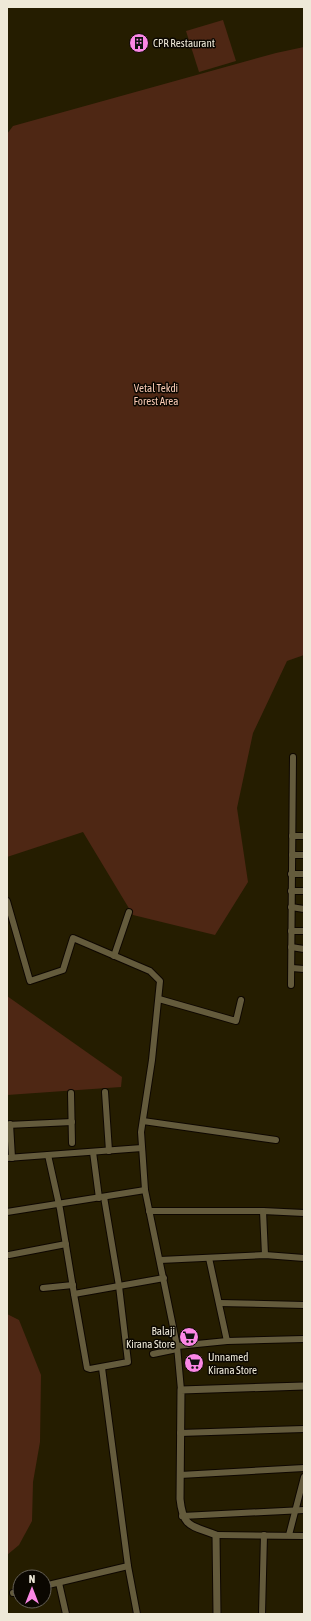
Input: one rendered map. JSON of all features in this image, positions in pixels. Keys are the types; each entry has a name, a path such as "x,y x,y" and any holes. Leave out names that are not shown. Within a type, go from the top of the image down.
{"street":[{"path":"291,985 293,758"},
{"path":"292,836 304,836"},
{"path":"292,855 304,855"},
{"path":"291,874 304,874"},
{"path":"291,891 304,891"},
{"path":"7,901 30,981 64,970 73,938 150,971 158,977 160,985 159,999 143,1121 142,1148 145,1190 177,1348 181,1390 180,1499 182,1516 190,1525 216,1535 304,1536"},
{"path":"291,908 304,909"},
{"path":"114,956 129,912"},
{"path":"291,931 304,930"},
{"path":"291,948 304,949"},
{"path":"292,968 304,969"},
{"path":"159,999 236,1021 241,1000"},
{"path":"105,1092 109,1150"},
{"path":"71,1093 72,1143"},
{"path":"143,1121 276,1140"},
{"path":"72,1122 8,1125 10,1158 142,1148"},
{"path":"48,1155 59,1203 87,1368 90,1369 128,1362 119,1286 93,1152"},
{"path":"7,1212 145,1190"},
{"path":"149,1211 263,1211 304,1213"},
{"path":"263,1211 265,1255"},
{"path":"8,1255 66,1244"},
{"path":"160,1260 265,1255 304,1258"},
{"path":"209,1258 228,1341"},
{"path":"74,1294 164,1278"},
{"path":"43,1288 73,1285"},
{"path":"219,1303 304,1305"},
{"path":"153,1354 177,1348 228,1341 304,1339"},
{"path":"102,1368 128,1566 137,1614"},
{"path":"181,1390 304,1386"},
{"path":"180,1433 304,1429"},
{"path":"180,1475 304,1468"},
{"path":"289,1535 304,1477"},
{"path":"182,1516 304,1510"},
{"path":"216,1535 217,1614"},
{"path":"262,1614 264,1535"},
{"path":"52,1584 128,1566"},
{"path":"59,1583 66,1614"}],"green space":[{"path":"223,20 236,61 199,72 186,31"},
{"name":"Vetal Tekdi Forest Area","path":"304,47 304,655 287,661 253,733 237,808 248,882 215,935 133,915 83,832 7,857 7,134 13,126 276,53"},
{"path":"7,996 122,1077 121,1087 7,1095"},
{"path":"7,1314 19,1320 41,1375 40,1442 33,1482 32,1521 19,1545 7,1555"}],"place":[{"name":"CPR Restaurant","path":"139,43"},
{"name":"Balaji Kirana Store","path":"189,1337"},
{"name":"Unnamed Kirana Store","path":"194,1363"}]}
